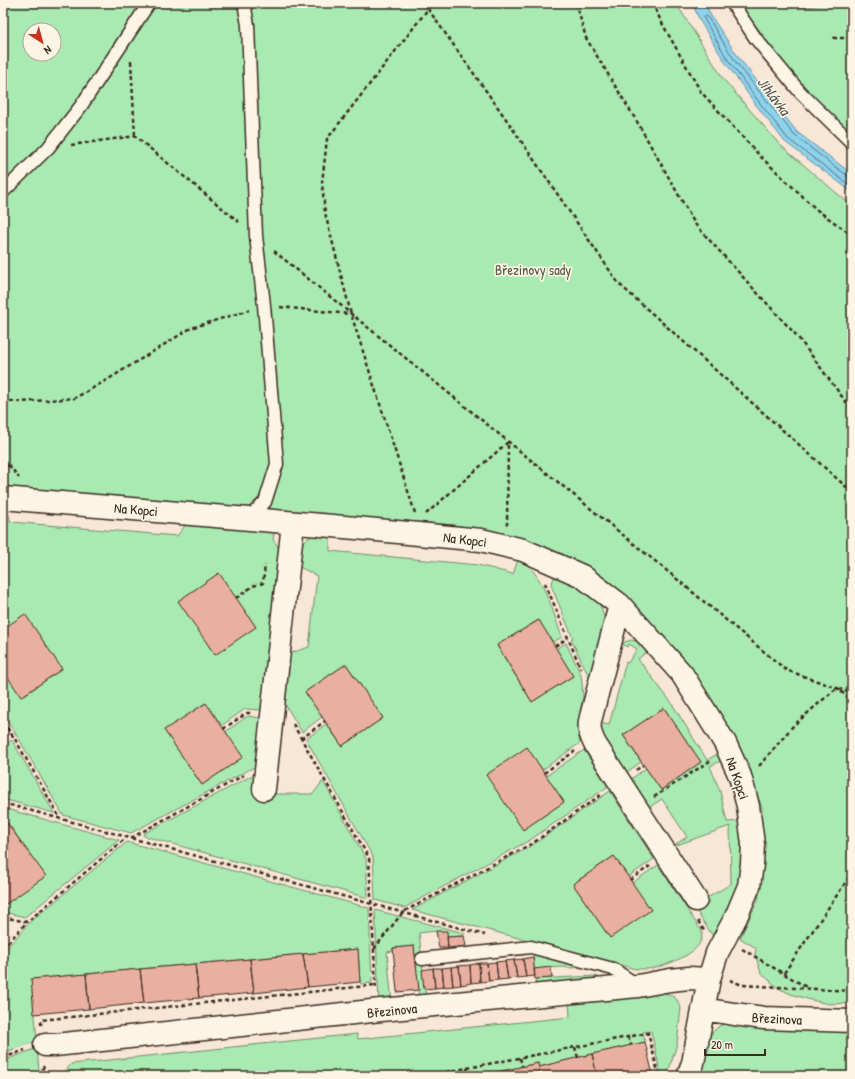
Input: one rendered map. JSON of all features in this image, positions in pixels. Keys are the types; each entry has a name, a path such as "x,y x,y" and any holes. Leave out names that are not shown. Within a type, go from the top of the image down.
{"street":[{"name":"Na Kopci","path":"3,498 247,519 420,528 482,540 523,550 582,576 620,605 682,674 725,743 743,785 748,806 753,844 749,886 736,917 716,937 717,953 710,976"},
{"path":"264,789 293,522"},
{"path":"620,605 589,724 589,730 593,739 696,908"},
{"path":"688,1076 693,1063 710,976"},
{"name":"Březinova","path":"43,1036 63,1044 381,1010 638,986 670,980 710,976"},
{"name":"Březinova","path":"703,1009 764,1018 852,1021"}],"lane":[{"path":"3,192 48,148 81,106 150,3"},
{"path":"244,3 248,25 256,236 264,305 277,464 265,502 247,519"},
{"path":"732,3 756,39 800,92 852,143"},
{"path":"422,959 532,947 614,969 638,986"}],"path":[{"path":"426,3 428,9 619,284 852,492"},
{"path":"576,3 586,38 639,125 694,224 797,336 852,410"},
{"path":"652,3 701,92 761,157 817,210 852,235"},
{"path":"428,9 327,139 322,183 325,213 351,314 420,528 508,442"},
{"path":"129,34 135,136 786,670 852,692"},
{"path":"833,38 852,38"},
{"path":"48,148 135,136"},
{"path":"3,400 22,402 75,398 191,328 264,305 351,314"},
{"path":"506,546 508,442"},
{"path":"3,472 9,466"},
{"path":"534,555 568,638 555,646"},
{"path":"236,598 253,586 263,583 266,562"},
{"path":"837,688 852,701"},
{"path":"743,785 793,726 837,688"},
{"path":"223,729 247,713 253,714"},
{"path":"43,1036 41,1020 376,985 370,858 290,720"},
{"path":"301,739 325,721"},
{"path":"3,722 15,739 60,819"},
{"path":"544,773 593,739"},
{"path":"652,798 705,764 729,752"},
{"path":"131,838 267,762"},
{"path":"374,949 403,912 533,843 644,765"},
{"path":"3,803 486,935"},
{"path":"3,948 27,922 127,837"},
{"path":"784,973 852,873"},
{"path":"696,908 716,937 784,973 808,988"},
{"path":"3,917 27,922"},
{"path":"710,976 742,985 852,991"},
{"path":"426,1076 648,1033 659,1076"},
{"path":"628,1037 631,1045"},
{"path":"575,1047 578,1058"},
{"path":"520,1058 522,1066"},
{"path":"467,1068 469,1076"}],"green space":[{"name":"Březinovy sady","path":"3,3 676,3 724,80 780,145 852,206 852,1003 829,1004 791,994 778,988 761,973 755,954 756,948 740,938 758,900 762,875 762,808 746,763 718,710 681,655 627,599 563,554 484,530 454,525 3,488"},
{"path":"740,3 779,3 808,7 830,3 852,3 852,136 811,95 788,69"},
{"path":"3,506 7,510 11,522 177,536 187,523 270,531 274,533 273,539 280,550 262,710 245,709 221,726 205,703 165,731 202,785 242,757 225,732 248,716 261,718 256,766 131,833 63,815 19,739 3,715 3,679 8,676 22,697 62,669 25,615 3,629"},
{"path":"315,535 330,537 330,551 478,565 513,574 518,560 526,564 534,572 546,593 562,637 553,642 538,620 497,646 532,702 573,676 556,649 566,643 581,675 583,697 578,725 580,743 542,770 527,748 523,830 564,802 546,776 584,750 607,787 530,840 404,908 375,900 373,857 306,739 326,724 342,746 383,718 346,664 305,692 322,717 302,732 280,696 285,655 309,647 317,576 296,565 302,543"},
{"path":"555,575 568,579 599,601 606,623 592,683 571,639 573,638 551,585"},
{"path":"631,640 643,643 649,650 638,659 671,702 707,760 719,753 723,760 710,766 720,791 727,822 740,821 740,877 737,892 714,938 693,906 731,884 730,826 674,845 687,837 662,799 648,808 627,782 646,768 661,790 701,762 664,708 623,735 641,762 623,775 596,722 609,725 626,662 628,663 637,649 629,644 627,647 622,644"},
{"path":"12,740 54,813 3,799 3,746"},
{"path":"262,770 259,794 313,794 323,781 366,859 368,898 144,836 143,834"},
{"path":"610,791 654,859 628,877 614,856 573,884 610,938 632,883 658,865 702,932 701,940 693,951 687,955 673,962 655,968 636,969 412,910 531,846"},
{"path":"3,808 119,840 25,917 3,912 3,901 6,904 45,876 8,823 3,826"},
{"path":"127,842 369,908 372,983 361,984 360,982 358,949 32,979 37,1041 3,1053 3,952 31,921"},
{"path":"375,910 464,933 464,936 447,937 436,931 419,933 426,999 419,1000 414,946 393,948 393,951 387,952 392,1003 379,1004"},
{"path":"535,954 582,965 582,967 534,969 533,957"},
{"path":"595,976 607,980 536,987 535,979"},
{"path":"662,992 673,996 681,1008 677,1044 667,1076 661,1076 651,1031 643,1032 645,1042 539,1067 538,1063 480,1076 62,1076 71,1064 357,1034 358,1039 570,1017 569,1003"},
{"path":"729,1023 852,1030 852,1070 839,1076 697,1076 709,1037 718,1027"},
{"path":"37,1048 39,1071 35,1076 3,1076 3,1061"}],"water":[{"path":"692,3 705,3 711,16 739,58 797,132 852,174 852,192 785,142 725,62 700,21"}],"building":[{"path":"219,573 256,627 215,655 178,601"},
{"path":"25,614 62,669 21,697 3,670 3,629"},
{"path":"539,620 573,676 532,702 497,645"},
{"path":"346,664 383,718 342,746 305,692"},
{"path":"206,703 243,757 202,785 164,730"},
{"path":"664,708 701,762 661,790 623,735"},
{"path":"527,747 564,802 523,830 486,775"},
{"path":"7,823 46,876 6,904 3,901 3,826"},
{"path":"614,856 651,910 610,938 573,884"},
{"path":"436,931 447,931 448,948 439,948"},
{"path":"464,936 466,946 448,948 447,937"},
{"path":"414,946 419,990 397,992 393,948"},
{"path":"358,949 360,982 308,987 303,954"},
{"path":"303,954 308,987 254,993 250,959"},
{"path":"533,957 535,976 526,977 523,959"},
{"path":"250,959 254,993 199,998 195,964"},
{"path":"523,959 526,977 517,978 514,960"},
{"path":"514,960 517,978 508,979 505,961"},
{"path":"505,961 508,979 498,980 496,962"},
{"path":"496,962 498,980 489,981 487,963"},
{"path":"479,963 487,963 489,981 480,982"},
{"path":"479,963 480,982 471,983 470,965"},
{"path":"195,964 199,998 144,1003 140,969"},
{"path":"470,965 471,983 461,985 459,966"},
{"path":"459,966 461,985 453,986 451,967"},
{"path":"451,967 453,986 444,987 442,968"},
{"path":"551,967 552,978 535,979 534,969"},
{"path":"433,968 442,968 444,987 435,988"},
{"path":"433,968 435,988 424,989 422,970"},
{"path":"140,969 144,1003 89,1009 86,974"},
{"path":"86,974 89,1009 34,1014 31,979"},
{"path":"645,1042 653,1075 597,1076 592,1054"},
{"path":"592,1054 597,1076 541,1076 539,1067"},
{"path":"538,1063 541,1076 484,1076 484,1075"}],"water label":[{"name":"Jihlávka","path":"774,96"}]}
